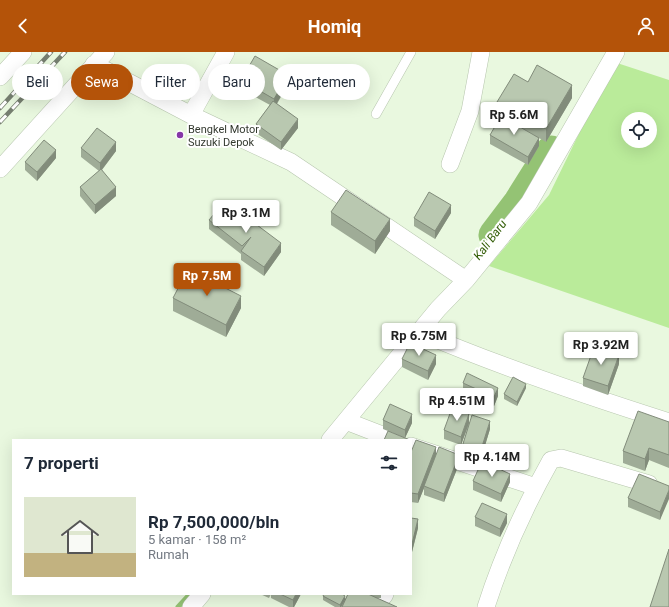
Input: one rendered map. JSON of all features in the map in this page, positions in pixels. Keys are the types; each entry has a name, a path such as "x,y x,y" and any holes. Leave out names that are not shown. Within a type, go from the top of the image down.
{"street":[{"path":"0,77 23,52"},
{"path":"94,64 106,52"},
{"path":"191,115 226,52"},
{"path":"450,164 470,111 480,52"},
{"path":"331,439 438,309 466,280 529,203 616,52"},
{"path":"133,85 191,115 291,162 466,280"},
{"path":"0,169 71,90"},
{"path":"419,332 473,355 554,385 669,422"},
{"path":"346,421 392,439"},
{"path":"412,450 536,488"},
{"path":"486,607 498,571 526,505 552,460 556,458 649,484"},
{"path":"191,607 201,595"}],"lane":[{"path":"376,114 411,52"}],"green space":[{"path":"614,62 669,80 669,328 489,266 549,195"}],"building":[{"path":"255,56 273,66 273,98 265,94 265,64 250,64"},
{"path":"537,65 572,85 546,129 497,102 514,74 528,82"},
{"path":"273,101 298,119 281,142 256,124"},
{"path":"501,116 539,138 528,157 490,135"},
{"path":"97,128 116,142 100,163 81,148"},
{"path":"44,140 56,150 37,172 25,162"},
{"path":"101,169 116,187 95,205 80,187"},
{"path":"346,190 390,219 375,241 331,212"},
{"path":"429,192 451,205 435,231 414,218"},
{"path":"225,201 281,243 264,267 241,251 251,237 242,246 209,220"},
{"path":"188,269 241,296 226,325 173,298"},
{"path":"410,343 436,355 428,371 402,359"},
{"path":"594,347 619,355 608,386 583,378"},
{"path":"467,373 498,388 494,397 463,383"},
{"path":"513,377 526,384 517,402 504,394"},
{"path":"390,404 412,414 405,430 383,420"},
{"path":"452,408 469,414 461,437 444,430"},
{"path":"638,411 669,422 669,455 649,448 645,459 623,451"},
{"path":"472,415 490,421 480,453 462,447"},
{"path":"388,431 408,439 384,439"},
{"path":"416,440 436,447 418,494 412,493 412,450"},
{"path":"439,447 459,455 444,494 424,486"},
{"path":"482,461 510,474 501,494 473,481"},
{"path":"639,474 669,486 669,490 660,512 628,498"},
{"path":"482,503 507,514 500,529 475,517"},
{"path":"412,518 418,519 412,544"},
{"path":"669,549 669,607 650,607"},
{"path":"282,595 296,595 293,600"},
{"path":"344,595 345,596 340,605 323,596"},
{"path":"348,595 370,595 397,607 342,607"}],"waterway":[{"name":"Kali Baru","path":"494,235 519,202 551,151"},
{"name":"Kali Baru","path":"178,607 189,595"}],"railway":[{"path":"0,108 51,52"},
{"path":"0,122 65,52"}],"place":[{"name":"Bengkel Motor Suzuki Depok","path":"180,135"}]}
